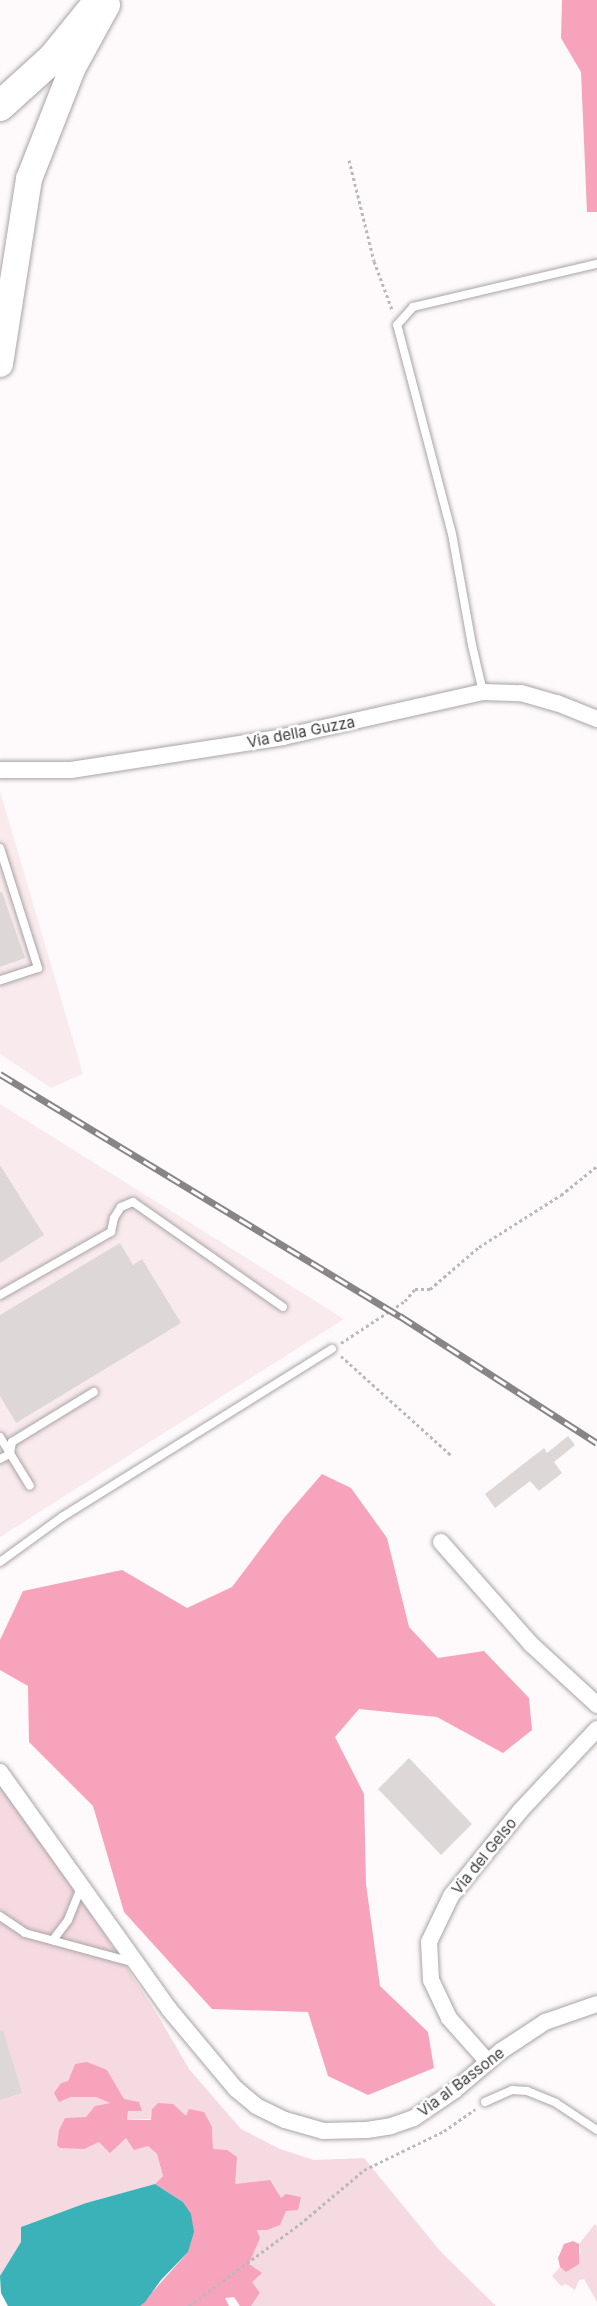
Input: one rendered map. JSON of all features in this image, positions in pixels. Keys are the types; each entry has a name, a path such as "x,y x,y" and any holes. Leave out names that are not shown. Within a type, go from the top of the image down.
{"highway":[{"path":"0,106 53,58 100,0"}],"main road":[{"path":"0,364 29,179 72,69 110,0"}],"street":[{"name":"Via della Guzza","path":"0,770 71,770 283,737 483,692 521,693 557,702 597,718"},
{"path":"441,1542 531,1644 597,1705"},
{"name":"Via del Gelso","path":"488,2062 449,2018 431,1980 429,1942 452,1896 521,1810 597,1729"},
{"name":"Via al Bassone","path":"0,1772 169,2009 237,2089 256,2106 285,2120 323,2131 367,2130 391,2126 414,2118 545,2022 597,2004"}],"lane":[{"path":"483,692 452,534 397,325 413,307 597,264"},
{"path":"0,848 38,968 0,980"},
{"path":"0,1295 111,1232 114,1218 121,1207 133,1202 283,1307"},
{"path":"0,1562 62,1517 332,1349"},
{"path":"10,1454 12,1442 94,1392"},
{"path":"0,1437 30,1486"},
{"path":"0,1459 10,1454"},
{"path":"52,1940 68,1920 81,1887"},
{"path":"0,1916 25,1933 136,1963"},
{"path":"485,2102 512,2090 527,2091 556,2103 597,2130"}],"path":[{"path":"349,160 374,261 397,325"},
{"path":"451,1455 332,1349 405,1301 415,1289 430,1289 479,1247 561,1195 597,1166"},
{"path":"189,2306 300,2224 364,2170 444,2131 485,2102"}],"shaded area":[{"path":"562,0 597,0 597,212 587,212 581,72 561,38"},
{"path":"0,791 83,1074 51,1088 0,1054"},
{"path":"0,1104 344,1319 0,1537"},
{"path":"322,1474 351,1488 387,1538 409,1627 438,1658 484,1651 529,1698 532,1730 503,1753 437,1717 359,1709 335,1737 364,1794 366,1884 380,1986 428,2032 434,2068 368,2095 328,2076 308,2012 212,2009 124,1912 93,1806 29,1742 28,1686 0,1670 0,1640 23,1591 122,1570 187,1608 232,1587 284,1518"},
{"path":"0,1785 67,1877 159,2017 189,2069 241,2129 280,2149 314,2160 364,2158 441,2252 496,2306 251,2306 260,2294 252,2282 249,2264 260,2238 257,2229 281,2199 270,2180 235,2184 213,2149 212,2127 187,2117 127,2120 128,2111 124,2099 107,2070 75,2064 59,2102 71,2097 97,2097 111,2103 96,2106 86,2117 99,2142 126,2138 148,2146 157,2154 163,2176 155,2184 86,2203 21,2227 21,2242 0,2276"},
{"path":"87,2062 107,2070 124,2099 139,2102 142,2111 128,2111 127,2120 151,2120 152,2109 158,2103 173,2104 186,2116 189,2109 204,2112 212,2127 213,2149 227,2150 237,2157 235,2184 270,2180 281,2198 286,2194 301,2197 298,2210 286,2211 280,2225 267,2230 257,2230 260,2238 249,2264 262,2273 252,2282 260,2293 251,2306 240,2306 234,2297 225,2298 229,2306 140,2306 188,2252 183,2202 155,2184 163,2176 157,2154 148,2146 134,2150 126,2138 110,2153 99,2142 84,2149 60,2148 57,2145 59,2130 65,2118 86,2117 95,2106 110,2103 96,2097 71,2097 59,2102 54,2093 61,2083 68,2081 75,2064"},
{"path":"595,2224 597,2226 597,2302 584,2279 579,2280 575,2290 566,2284 561,2286 552,2276 560,2267 567,2272 581,2252 579,2244"},
{"path":"573,2241 579,2244 579,2264 566,2272 560,2267 558,2258 564,2244"}],"water":[{"path":"155,2184 183,2202 191,2214 194,2232 188,2252 161,2280 145,2302 140,2306 8,2306 1,2293 0,2276 21,2242 21,2227 86,2203"}],"building":[{"path":"0,892 2,892 25,958 0,967"},
{"path":"0,1165 44,1235 0,1263"},
{"path":"120,1243 133,1265 142,1259 181,1323 16,1423 0,1396 0,1315"},
{"path":"568,1436 575,1445 554,1462 562,1473 539,1491 530,1481 495,1508 485,1494 544,1448 547,1453"},
{"path":"409,1758 472,1824 441,1855 378,1789"},
{"path":"3,2030 22,2093 0,2100 0,2031"}],"railway":[{"path":"0,1074 400,1316 597,1443"}]}
